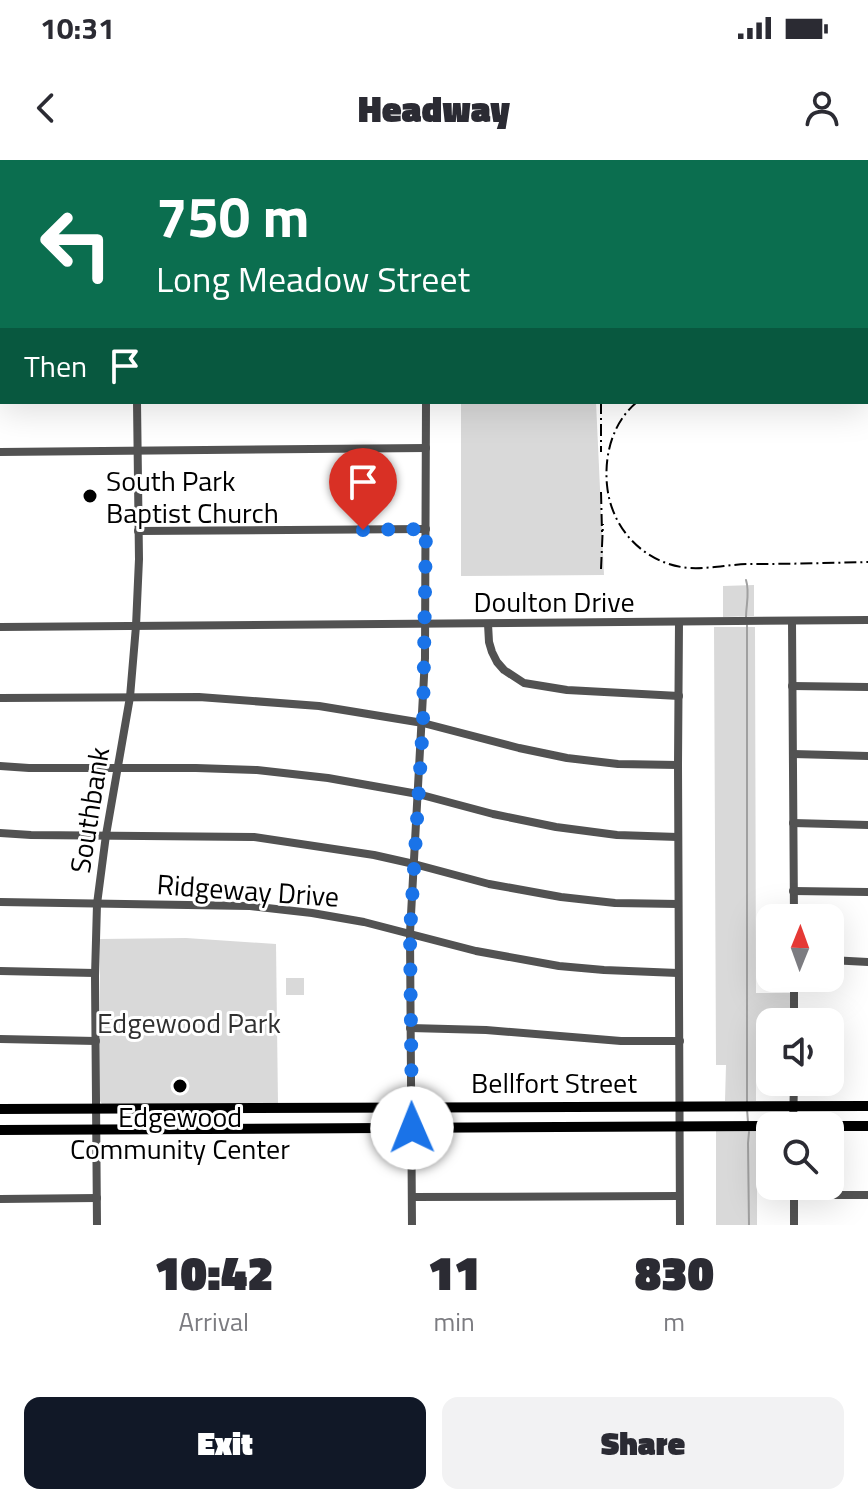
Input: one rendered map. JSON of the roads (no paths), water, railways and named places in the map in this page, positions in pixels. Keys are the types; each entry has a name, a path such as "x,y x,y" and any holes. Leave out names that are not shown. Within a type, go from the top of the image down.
{"main road":[{"name":"Bellfort Street","path":"0,1109 868,1106"},
{"path":"197,1129 198,1108"},
{"name":"Bellfort Street","path":"0,1130 756,1126"},
{"name":"Bellfort Street","path":"844,1126 868,1126"}],"street":[{"name":"Southbank","path":"97,1225 97,904 130,697 136,626 137,404"},
{"path":"412,1225 410,933 426,624 426,404"},
{"path":"0,452 426,448"},
{"path":"138,531 426,529"},
{"name":"Doulton Drive","path":"0,627 868,620"},
{"path":"792,621 793,904"},
{"path":"679,622 680,1225"},
{"path":"488,624 489,642 497,662 513,678 524,683 583,691 679,696"},
{"path":"792,686 868,687"},
{"path":"0,698 199,697 260,700 423,723 556,756 618,764 678,765"},
{"path":"793,754 868,756"},
{"path":"0,766 257,770 328,778 418,794 556,827 617,835 678,837"},
{"path":"793,823 868,825"},
{"path":"0,833 254,837 414,864 489,884 561,897 615,903 678,904"},
{"path":"793,891 868,892"},
{"name":"Ridgeway Drive","path":"0,902 250,906 312,913 410,933 476,951 548,964 678,973"},
{"path":"844,961 868,962"},
{"path":"0,971 95,973"},
{"path":"410,1028 486,1030 621,1041 680,1041"},
{"path":"0,1039 96,1041"},
{"path":"794,1096 794,1112"},
{"path":"844,1193 868,1195"},
{"path":"412,1197 679,1196"},
{"path":"0,1199 97,1198"},
{"path":"794,1200 794,1225"}],"waterway":[{"path":"746,580 746,618"},
{"path":"747,625 747,1102"},
{"path":"747,1109 748,1122"},
{"path":"749,1132 749,1225"}],"railway":[{"path":"601,404 601,452"},
{"path":"635,404 622,419 612,439 607,462 607,485 615,516 623,530 645,552 659,560 690,568 868,562"},
{"path":"601,492 602,532"},
{"path":"601,569 603,524"}],"place":[{"name":"South Park Baptist Church","path":"90,496"},
{"name":"Edgewood Community Center","path":"180,1086"}],"park label":[{"name":"Edgewood Park","path":"189,1022"}]}
